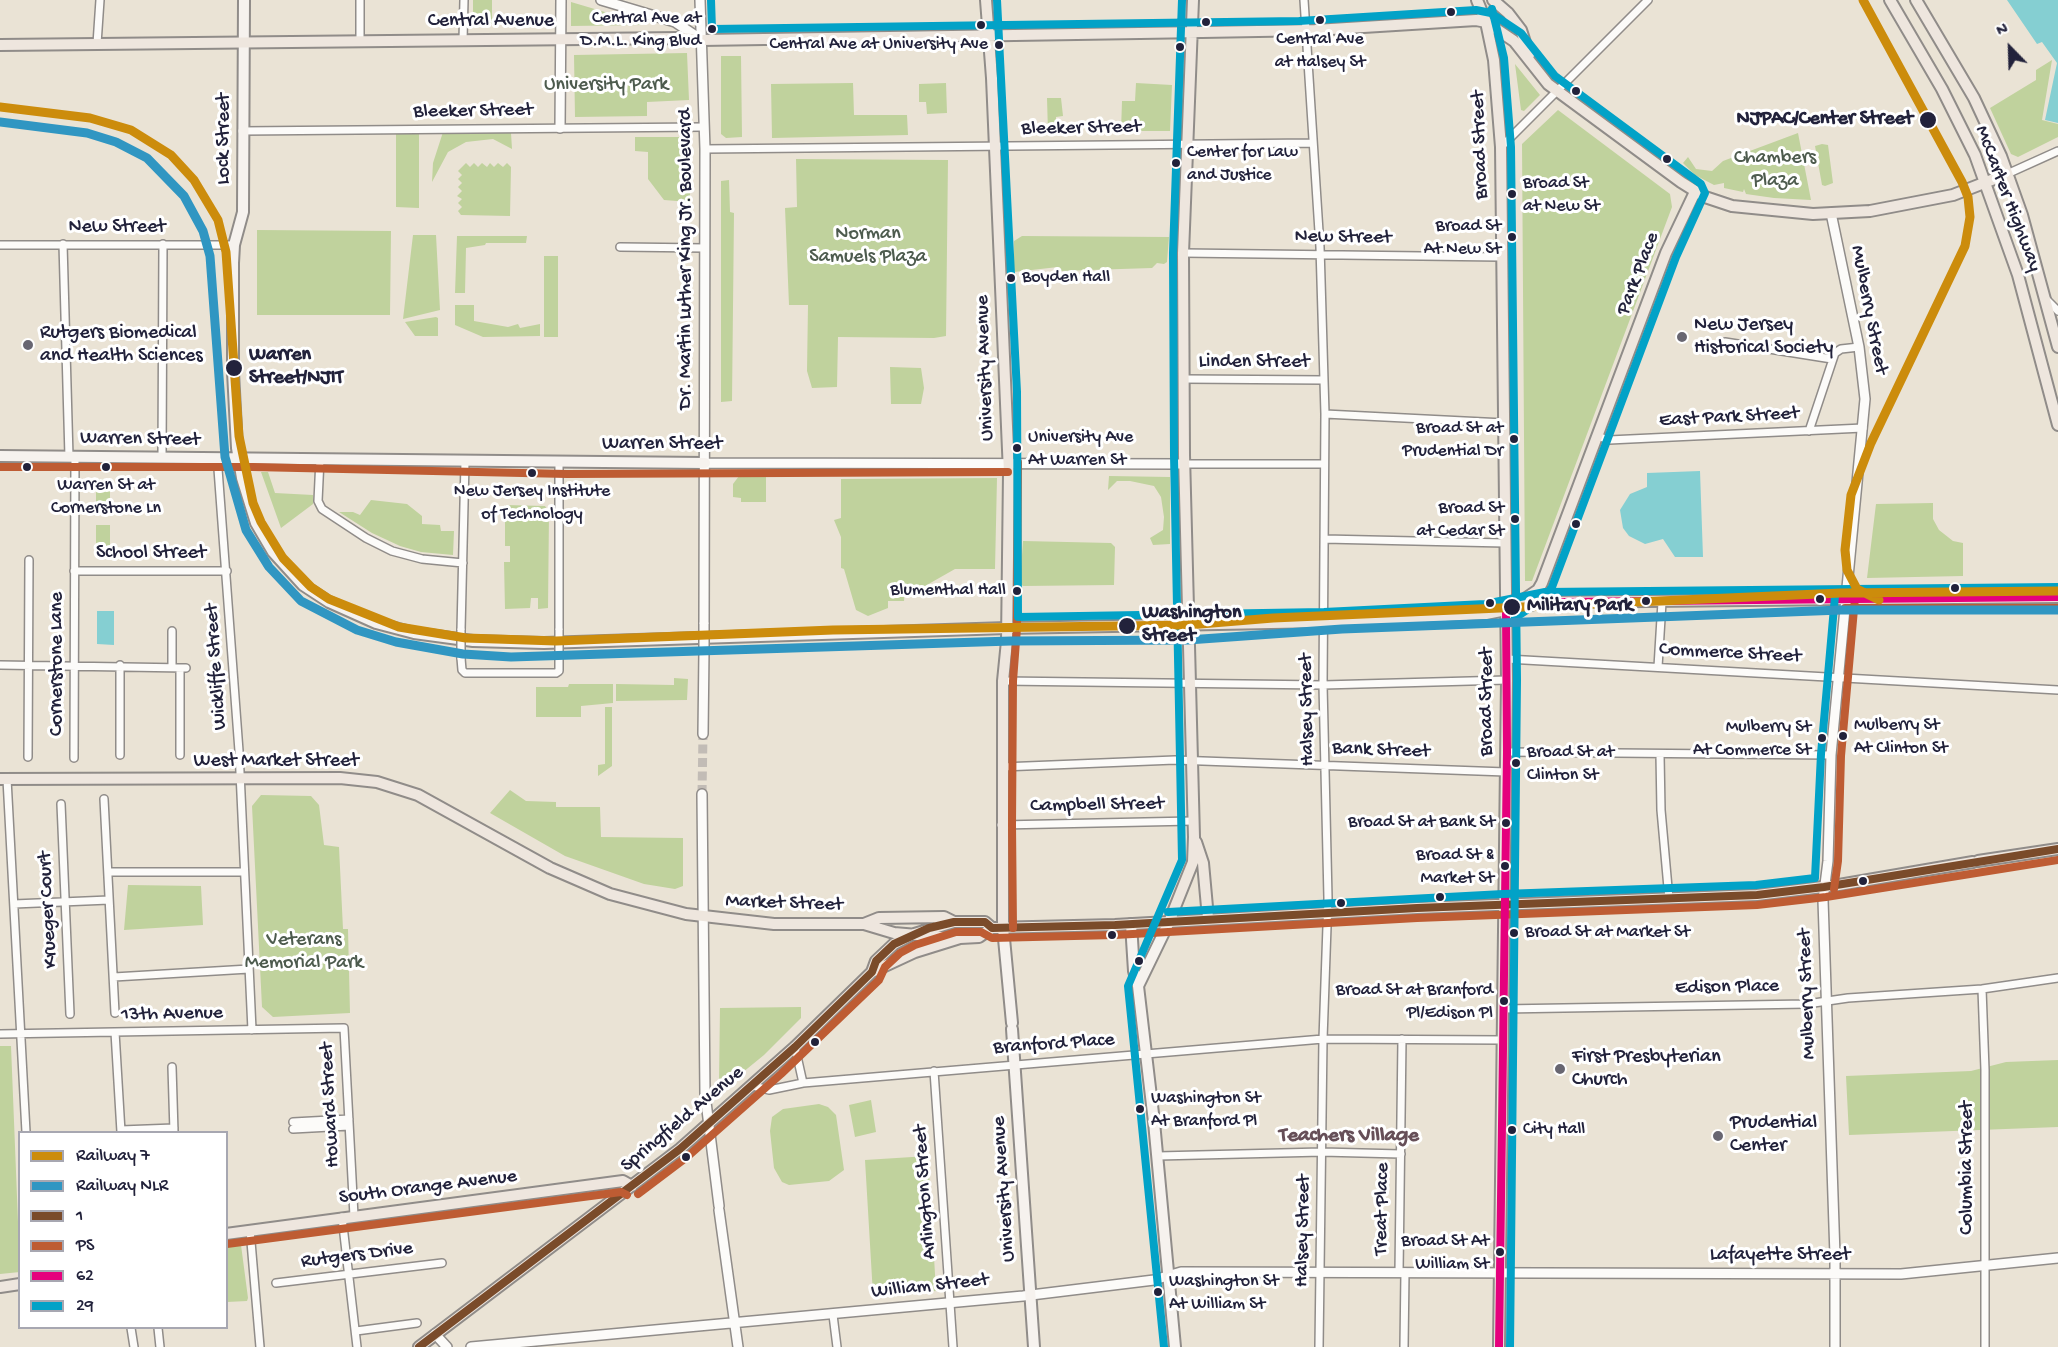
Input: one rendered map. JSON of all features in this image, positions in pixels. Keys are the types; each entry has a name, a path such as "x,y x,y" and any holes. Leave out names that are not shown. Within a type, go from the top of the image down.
{"main road":[{"name":"Lock Street","path":"244,0 243,212 234,245 233,372 238,458 256,523 273,552 295,578 345,610 383,625 414,633 473,642 544,644 1007,628"},
{"name":"University Avenue","path":"986,0 995,147 1008,462 1007,628 1003,681 998,928 1012,1026 1034,1347"},
{"path":"1138,986 1169,922 1190,870 1194,837 1184,464 1183,253 1193,0"},
{"name":"Broad Street","path":"1477,0 1486,22 1497,82 1501,147 1508,680 1499,1347"},
{"path":"1493,0 1508,13 1521,30 1531,62"},
{"name":"McCarter Highway","path":"1890,0 1957,117 1985,183 2018,275 2058,425"},
{"name":"McCarter Highway","path":"1916,0 1974,98 2007,174 2022,215 2058,347"},
{"name":"Central Avenue","path":"0,45 681,38 702,40 1191,33 1306,30 1466,20 1486,22"},
{"path":"1486,22 1514,41 1548,84 1695,192 1743,208 1831,213 1912,204 1953,195 2007,174"},
{"name":"Park Place","path":"1506,611 1538,590 1672,237 1695,192"},
{"name":"Warren Street","path":"0,456 559,464 705,463"},
{"path":"1007,628 1188,627 1324,622 1506,611 1545,602 1662,602 1845,597 2058,597"},
{"name":"West Market Street","path":"4,779 350,778 403,788 584,884 639,903 702,917"},
{"path":"1194,837 1203,863 1208,918"},
{"name":"Market Street","path":"702,917 774,924 864,924 879,918 944,917 954,922 985,922 998,928 1131,924 1504,903 1757,895 1824,887 2058,849"},
{"path":"911,935 954,922"},
{"name":"Market Street","path":"864,924 876,930 960,938"},
{"path":"1131,924 1134,971 1147,1054 1158,1156 1175,1347"},
{"name":"Springfield Avenue","path":"419,1347 632,1186 707,1126 795,1047 872,972 915,952 960,938 979,937 998,928"},
{"name":"Springfield Avenue","path":"872,972 876,961 894,944 911,935"},
{"name":"South Orange Avenue","path":"228,1234 623,1181 632,1186"},
{"path":"0,1287 18,1284"}],"street":[{"path":"97,44 100,0"},
{"path":"360,0 360,41"},
{"path":"464,0 464,40"},
{"path":"560,128 561,0"},
{"path":"602,0 675,22 702,40"},
{"name":"Dr. Martin Luther King Jr. Boulevard","path":"700,0 705,149 703,734"},
{"name":"Halsey Street","path":"1304,0 1321,254 1325,414 1323,685 1328,912 1323,1039 1319,1347"},
{"path":"1501,147 1648,0"},
{"name":"Bleeker Street","path":"242,131 704,127"},
{"name":"Bleeker Street","path":"705,149 1313,143"},
{"path":"2007,174 2058,151"},
{"name":"Mulberry Street","path":"1831,213 1859,347 1865,399 1831,755 1828,861 1824,887 1836,1274 1835,1347"},
{"name":"Cornerstone Lane","path":"63,244 72,457 74,758"},
{"path":"162,458 163,244"},
{"name":"New Street","path":"0,245 234,245"},
{"path":"620,247 705,248"},
{"name":"New Street","path":"1183,253 1501,257"},
{"path":"2045,299 2058,311"},
{"path":"1725,342 1832,359"},
{"path":"1809,431 1832,359 1839,349 1859,347"},
{"name":"Linden Street","path":"1184,380 1324,380"},
{"path":"1325,414 1504,423"},
{"name":"East Park Street","path":"1597,436 1610,440 1863,428"},
{"name":"Wickliffe Street","path":"238,458 220,465 218,469 240,779 252,1030"},
{"path":"320,459 318,501 322,509 366,538 392,550 422,559 463,563"},
{"path":"465,462 461,630 462,670 465,673 556,673 559,671 559,464"},
{"name":"Warren Street","path":"705,463 1324,464"},
{"path":"1324,539 1505,543"},
{"path":"28,757 29,560"},
{"name":"School Street","path":"74,571 227,571"},
{"path":"1658,667 1662,602"},
{"path":"172,631 179,668 180,755"},
{"name":"Commerce Street","path":"1507,659 2058,690"},
{"path":"0,665 120,665 179,668"},
{"path":"120,665 120,755"},
{"path":"1003,681 1323,685 1508,680"},
{"path":"1507,752 1831,755"},
{"path":"1660,755 1661,810 1669,899"},
{"name":"Bank Street","path":"1002,766 1191,761 1506,772"},
{"path":"4,779 14,904 26,1131"},
{"path":"702,794 702,917 707,1126 738,1347"},
{"path":"104,799 115,1013"},
{"name":"Krueger Court","path":"61,804 70,1014"},
{"name":"Campbell Street","path":"1001,825 1193,821"},
{"path":"108,872 244,873"},
{"path":"14,904 109,900"},
{"path":"114,977 249,969"},
{"name":"Edison Place","path":"1503,1009 1807,1004 1982,989 2058,978"},
{"name":"Columbia Street","path":"1982,989 1985,1071 1985,1347"},
{"name":"13th Avenue","path":"0,1034 344,1028"},
{"name":"Howard Street","path":"344,1028 354,1216"},
{"path":"115,1032 121,1131 174,1130 172,1067"},
{"name":"Branford Place","path":"753,1086 769,1090 803,1083 1323,1039 1502,1040"},
{"name":"Treat Place","path":"1402,1040 1404,1347"},
{"path":"795,1047 803,1083"},
{"name":"Arlington Street","path":"934,1071 953,1347"},
{"path":"293,1125 349,1123"},
{"path":"1158,1156 1322,1152 1401,1154"},
{"path":"342,1217 357,1347"},
{"path":"250,1230 260,1347"},
{"name":"Lafayette Street","path":"1500,1273 1901,1274 2058,1258"},
{"name":"Rutgers Drive","path":"276,1283 442,1263"},
{"name":"William Street","path":"471,1347 833,1315 1154,1280 1186,1272 1500,1273"},
{"path":"833,1315 837,1347"},
{"path":"356,1331 417,1323"},
{"path":"131,1329 134,1347"},
{"path":"158,1329 159,1347"},
{"path":"435,1334 447,1347"}],"green space":[{"path":"473,0 492,0 492,24 473,24"},
{"path":"571,2 642,23 642,25 571,26"},
{"name":"University Park","path":"687,53 689,100 647,102 647,116 575,117 574,55"},
{"path":"721,56 741,56 742,137 726,138 721,134"},
{"path":"2052,60 2042,120 2058,124 2058,137 2018,157 2011,154 1990,108 2036,80 2036,70"},
{"path":"1515,64 1540,95 1524,111 1521,110"},
{"path":"853,83 854,115 907,115 908,135 772,138 771,84"},
{"path":"946,83 947,113 927,114 926,102 919,102 919,84"},
{"path":"1136,83 1172,85 1170,131 1121,131 1122,101 1135,101"},
{"path":"1047,98 1061,98 1063,116 1056,117 1056,133 1048,133"},
{"name":"Military Park","path":"1558,110 1670,194 1672,207 1532,581 1525,581 1522,144"},
{"path":"443,132 511,133 512,149 493,139 466,142 448,152 432,182 433,163"},
{"path":"396,133 419,133 419,208 396,207"},
{"name":"Chambers Plaza","path":"1798,133 1811,200 1774,198 1746,194 1744,189 1743,192 1724,188 1724,183 1714,185 1695,175 1683,163 1688,157 1696,169 1712,171 1723,161"},
{"path":"635,137 690,137 690,202 664,200 648,179 648,152 635,151"},
{"path":"1828,145 1833,183 1825,186 1822,185 1815,146"},
{"name":"Norman Samuels Plaza","path":"796,159 948,160 946,336 934,338 838,337 837,387 812,388 807,371 808,305 789,305 785,208 797,207"},
{"path":"466,163 470,167 474,163 478,167 482,163 487,167 490,163 494,167 498,163 503,167 507,163 511,167 510,216 461,215 458,211 462,207 458,203 462,199 457,196 462,191 458,187 462,183 458,179 462,175 458,171"},
{"path":"729,180 730,212 734,213 732,401 721,402 721,181"},
{"path":"257,230 391,231 390,315 257,315"},
{"path":"413,235 436,235 440,310 403,319"},
{"path":"457,236 527,236 526,243 486,243 466,248 465,293 455,293"},
{"path":"1022,236 1169,237 1167,262 1157,263 1152,268 1059,271 1058,267 1014,272 1014,241"},
{"path":"544,256 558,256 558,337 544,337"},
{"path":"455,305 474,305 474,321 508,327 518,324 520,328 540,324 540,336 483,337 455,325"},
{"path":"438,318 438,336 415,336 405,322"},
{"path":"890,367 921,368 924,388 921,404 891,404"},
{"path":"261,472 268,472 275,493 313,495 313,504 281,528"},
{"path":"766,475 766,502 741,502 741,498 733,497 733,484 739,476"},
{"path":"1109,476 1170,477 1170,544 1153,545 1150,538 1163,530 1164,517 1161,497 1154,486 1117,481 1108,490"},
{"path":"997,478 995,569 955,569 918,590 905,590 904,601 888,601 888,608 868,616 856,610 844,569 841,568 841,537 834,520 841,518 841,479"},
{"path":"96,479 110,479 110,509 96,509"},
{"path":"371,500 407,504 422,516 422,524 440,525 441,531 454,531 453,555 421,552 400,546 372,533 339,512 353,512 360,515"},
{"path":"1933,503 1933,519 1939,530 1953,541 1963,543 1963,576 1867,578 1876,504"},
{"path":"505,505 545,506 549,513 548,608 538,609 538,598 531,598 530,608 505,609 504,562 510,562 510,546 505,546"},
{"path":"96,525 110,525 110,555 96,555"},
{"path":"1023,541 1111,543 1115,547 1114,585 1023,586 1020,583"},
{"path":"674,678 688,679 687,700 616,701 616,684 674,685"},
{"path":"569,684 613,684 613,703 581,706 581,717 536,717 536,687 568,687"},
{"path":"605,707 612,707 612,766 598,776 598,765 605,764"},
{"path":"510,790 526,801 556,802 556,807 600,807 601,837 683,838 683,886 675,889 644,884 565,856 490,813"},
{"name":"Veterans Memorial Park","path":"261,795 311,796 319,805 324,845 339,847 343,929 348,929 350,1013 273,1017 262,1007 252,806"},
{"path":"128,885 201,886 203,925 124,930"},
{"path":"801,1007 801,1018 764,1055 726,1086 719,1083 720,1008"},
{"path":"0,1046 11,1046 18,1272 0,1274"},
{"path":"2058,1060 2058,1127 1849,1135 1846,1076 1971,1071 2006,1062"},
{"path":"871,1100 876,1132 855,1137 849,1105"},
{"path":"819,1104 828,1107 836,1115 844,1170 829,1181 789,1185 782,1182 774,1168 770,1131 772,1117 783,1109"},
{"path":"928,1156 936,1291 873,1295 865,1160"},
{"path":"238,1243 241,1245 247,1301 228,1302 228,1245"}],"water":[{"path":"2007,0 2058,0 2058,123 2045,120 2057,63 2042,42 2037,44"},
{"path":"1700,471 1703,557 1675,557 1663,539 1645,544 1629,536 1623,528 1620,510 1630,494 1647,487 1647,473"},
{"path":"97,611 114,611 114,645 97,644"}],"tunnel":[{"path":"702,794 703,734"}],"rail line":[{"name":"7","path":"1863,0 1962,182 1968,197 1970,217 1965,246 1871,443 1851,495 1845,550 1847,570 1857,589 1879,600"},
{"name":"7","path":"0,107 90,118 131,130 171,155 194,180 218,220 226,252 239,436 253,503 261,522 283,558 311,587 329,599 399,627 466,638 556,641 833,630 1188,625 1273,618 1841,593 2058,591"},
{"name":"NLR","path":"0,122 87,133 116,142 147,158 184,196 203,231 210,256 225,457 246,530 269,567 301,601 357,630 396,642 463,654 511,657 1011,641 1188,640 1342,629 1841,610 2058,610"}],"transit line":[{"name":"29","path":"711,0 712,29 1299,21 1476,10 1491,13 1521,33 1555,76 1701,184 1705,193 1676,257 1552,587 1545,598 1515,618"},
{"name":"29","path":"997,0 1017,392 1018,617 1324,612 1485,604 1545,592 2058,587"},
{"name":"29","path":"1164,1347 1128,986 1182,860 1174,455 1173,253 1182,0"},
{"name":"29","path":"1492,9 1504,58 1511,147 1517,680 1510,1347"},
{"name":"PS","path":"1013,928 1013,681 1017,628 1018,462"},
{"name":"PS","path":"0,467 253,467 567,474 1008,472"},
{"name":"29","path":"1168,912 1503,894 1756,885 1815,878 1821,754 1835,596"},
{"name":"62","path":"1506,611 1556,602 2058,597"},
{"name":"PS","path":"1834,889 1838,861 1841,756 1855,598"},
{"name":"PS","path":"1845,608 2058,608"},
{"name":"62","path":"1499,1347 1507,752 1506,611"},
{"name":"1","path":"419,1347 680,1149 795,1047 872,972 876,961 894,944 929,928 954,922 985,922 992,928 1115,925 1417,908 1757,895 1824,887 2058,849"},
{"name":"PS","path":"638,1194 687,1157 781,1074 879,980 885,967 900,953 915,945 956,932 981,932 992,938 1115,935 1417,918 1757,905 1826,897 2058,860"},
{"name":"PS","path":"228,1244 621,1192 627,1195"}],"place":[{"name":"Central Ave at Halsey St","path":"1320,20"},
{"name":"Central Ave at D.M.L. King Blvd","path":"712,29"},
{"name":"Central Ave at University Ave","path":"999,45"},
{"name":"NJPAC/Center Street","path":"1928,120"},
{"name":"Center for Law and Justice","path":"1176,163"},
{"name":"Broad St at New St","path":"1512,194"},
{"name":"Broad St At New St","path":"1512,237"},
{"name":"Boyden Hall","path":"1011,278"},
{"name":"New Jersey Historical Society","path":"1682,337"},
{"name":"Rutgers Biomedical and Health Sciences","path":"28,345"},
{"name":"Warren Street/NJIT","path":"234,368"},
{"name":"Broad St at Prudential Dr","path":"1514,439"},
{"name":"University Ave At Warren St","path":"1017,448"},
{"name":"Warren St at Cornerstone Ln","path":"106,467"},
{"name":"New Jersey Institute of Technology","path":"532,473"},
{"name":"Broad St at Cedar St","path":"1515,519"},
{"name":"Blumenthal Hall","path":"1017,591"},
{"name":"Military Park","path":"1512,607"},
{"name":"Washington Street","path":"1127,626"},
{"name":"Mulberry St At Clinton St","path":"1843,736"},
{"name":"Mulberry St At Commerce St","path":"1822,738"},
{"name":"Broad St at Clinton St","path":"1516,763"},
{"name":"Broad St at Bank St","path":"1506,823"},
{"name":"Broad St & Market St","path":"1505,866"},
{"name":"Broad St at Market St","path":"1514,933"},
{"name":"Broad St at Branford Pl/Edison Pl","path":"1504,1001"},
{"name":"First Presbyterian Church","path":"1560,1069"},
{"name":"Washington St At Branford Pl","path":"1140,1109"},
{"name":"City Hall","path":"1512,1130"},
{"name":"Prudential Center","path":"1718,1136"},
{"name":"Broad St At William St","path":"1500,1252"},
{"name":"Washington St At William St","path":"1158,1292"}],"district":[{"name":"Teachers Village","path":"1349,1137"}]}
